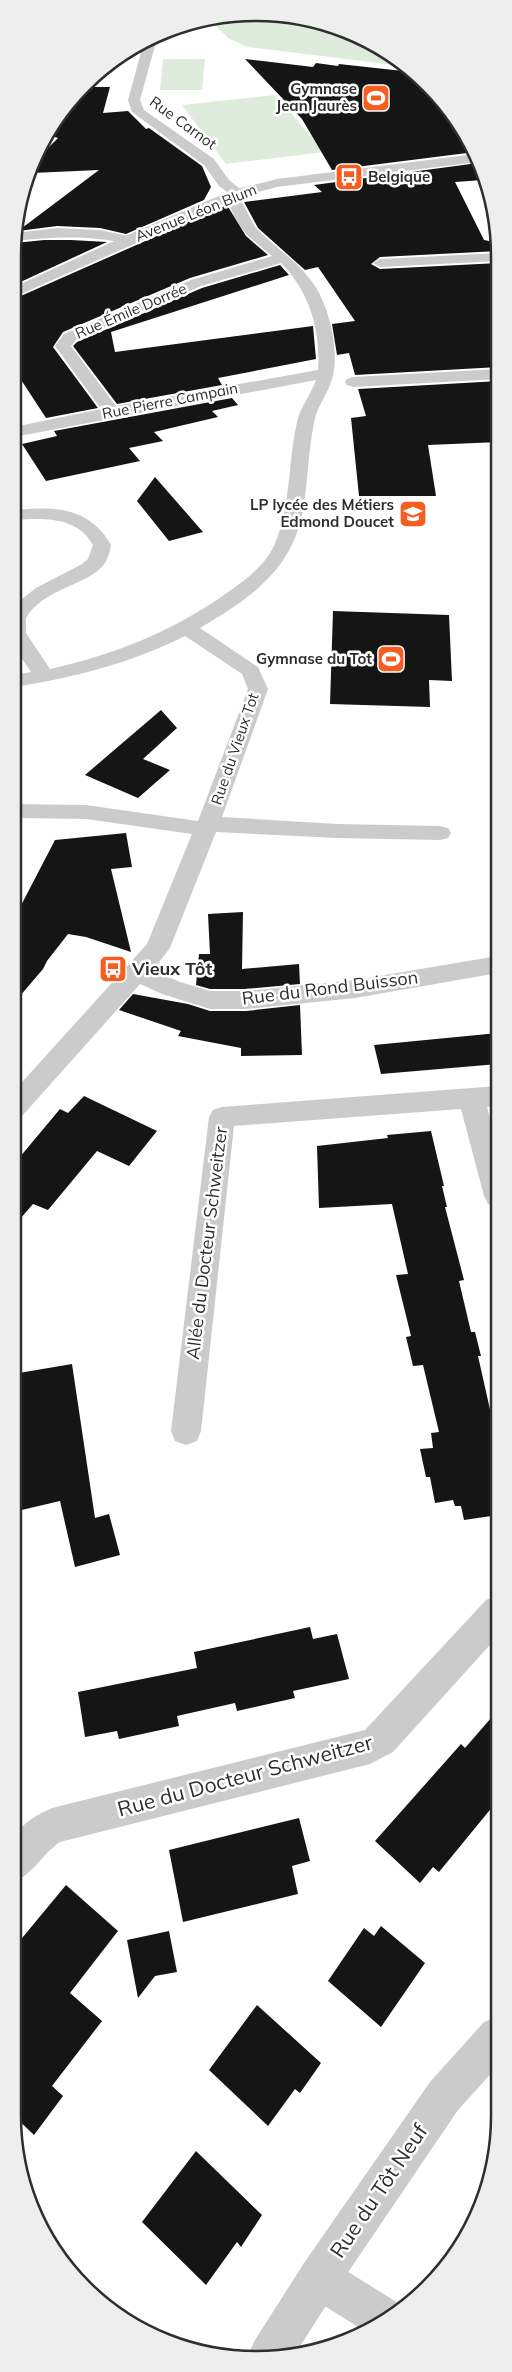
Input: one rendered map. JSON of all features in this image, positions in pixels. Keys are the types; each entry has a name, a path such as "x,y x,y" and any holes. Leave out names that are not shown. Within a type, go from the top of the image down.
{"street":[{"name":"Rue Carnot","path":"149,47 134,100 138,112 209,162 233,195"},
{"name":"Avenue Léon Blum","path":"21,290 128,240 233,195 277,183 470,159"},
{"path":"21,680 46,677 98,664 136,651 187,628 257,580 278,556 290,529 305,421 326,373 324,337 318,310 302,278 245,226 235,209 233,195"},
{"path":"22,236 78,232 104,234 128,240"},
{"path":"380,263 491,256"},
{"name":"Rue Émile Dorrée","path":"112,412 63,346 70,337 196,283 282,258"},
{"name":"Rue Pierre Campain","path":"21,431 326,373"},
{"path":"354,382 491,374"},
{"path":"21,514 36,513 73,518 94,531 102,545 97,561 89,568 32,598 21,607"},
{"name":"Rue du Vieux Tot","path":"21,1100 158,948 207,826 258,689 251,671 187,628"},
{"path":"21,637 46,677"},
{"path":"21,810 43,808 73,810 207,826"},
{"name":"Rue du Vieux Tot","path":"207,826 440,833"},
{"name":"Rue du Rond Buisson","path":"136,972 171,988 210,1000 246,1000 355,989 491,967"},
{"path":"491,1097 471,1098 491,1171"},
{"name":"Allée du Docteur Schweitzer","path":"186,1431 222,1118 471,1098"},
{"name":"Rue du Docteur Schweitzer","path":"21,1855 36,1837 52,1826 370,1746 381,1740 491,1619"},
{"name":"Rue du Tôt Neuf","path":"273,2350 319,2278 444,2096 491,2044"},
{"path":"319,2278 379,2315"}],"green space":[{"path":"256,21 287,23 317,29 360,45 391,65 247,47 228,38 216,26 225,23"},
{"path":"163,59 205,59 202,90 160,90"},
{"path":"275,95 325,152 226,164 182,105"}],"building":[{"path":"245,59 313,67 316,63 400,71 422,90 442,113 467,153 332,170 302,119"},
{"path":"93,87 110,87 103,113 128,111 146,129 149,128 202,166 211,187 204,200 126,234 100,228 57,226 23,230 23,227 99,170 37,173 45,152 58,138 54,137 61,126 90,90"},
{"path":"472,164 478,180 455,182 484,240 490,241 491,251 380,257 371,264 380,269 491,263 491,367 355,375 349,353 337,355 332,324 355,321 318,267 305,270 258,228 244,202 322,192 314,185"},
{"path":"227,205 246,236 268,255 190,278 63,332 53,347 98,408 46,418 21,380 21,296"},
{"path":"44,240 107,242 21,282 22,242"},
{"path":"280,265 289,275 111,332 115,352 313,326 316,359 218,378 222,385 117,404 73,346 77,342 202,288"},
{"path":"491,381 491,442 428,445 436,496 359,496 351,418 366,416 358,389"},
{"path":"232,398 238,405 212,411 218,417 154,432 163,441 129,448 140,461 46,481 22,444 57,436 54,431"},
{"path":"155,477 203,532 169,541 137,501"},
{"name":"Gymnase du Tot","path":"333,611 449,615 452,681 429,680 430,707 330,704"},
{"path":"161,710 177,728 143,759 170,770 138,798 85,775"},
{"path":"126,833 132,867 111,869 131,952 86,937 68,934 43,969 21,995 21,905 55,840"},
{"path":"243,912 242,969 299,964 300,984 246,989 210,989 196,985 199,954 210,954 208,914"},
{"path":"133,994 188,1004 210,1011 246,1011 300,1005 302,1055 241,1056 241,1048 178,1036 181,1031 119,1010"},
{"path":"491,1034 491,1065 381,1074 374,1045"},
{"path":"84,1096 157,1131 129,1166 97,1151 48,1210 33,1204 21,1218 21,1156 60,1109 68,1113"},
{"path":"431,1131 444,1186 442,1186 447,1207 445,1207 464,1280 459,1281 471,1332 475,1332 481,1356 478,1356 491,1414 491,1516 464,1520 461,1506 455,1506 453,1500 435,1503 430,1477 426,1477 420,1449 433,1448 431,1433 439,1432 423,1365 413,1366 406,1337 411,1336 396,1275 408,1274 392,1204 319,1208 317,1146 388,1138 387,1135"},
{"path":"72,1364 95,1518 109,1514 120,1555 75,1567 60,1501 21,1510 21,1373"},
{"path":"310,1627 313,1639 337,1634 349,1679 293,1691 295,1698 237,1711 235,1703 177,1716 179,1726 119,1739 117,1731 85,1737 78,1692 197,1668 194,1652"},
{"path":"491,1718 491,1809 439,1872 433,1867 420,1883 375,1841 461,1744 465,1748"},
{"path":"299,1818 310,1861 292,1866 298,1894 183,1922 169,1850"},
{"path":"66,1885 118,1931 70,1993 102,2021 52,2086 63,2096 34,2135 21,2123 21,2116 21,1939"},
{"path":"381,1926 425,1963 381,2027 328,1981 364,1928 374,1936"},
{"path":"169,1931 177,1972 155,1976 138,1998 127,1940"},
{"path":"257,2005 321,2063 300,2093 295,2089 268,2126 209,2070"},
{"path":"196,2151 262,2215 241,2247 237,2242 206,2285 142,2222"}],"place":[{"name":"Gymnase Jean Jaurès","path":"376,98"},
{"name":"Belgique","path":"349,177"},
{"name":"LP lycée des Métiers Edmond Doucet","path":"413,514"},
{"name":"Gymnase du Tot","path":"391,659"},
{"name":"Vieux Tôt","path":"113,969"}]}
